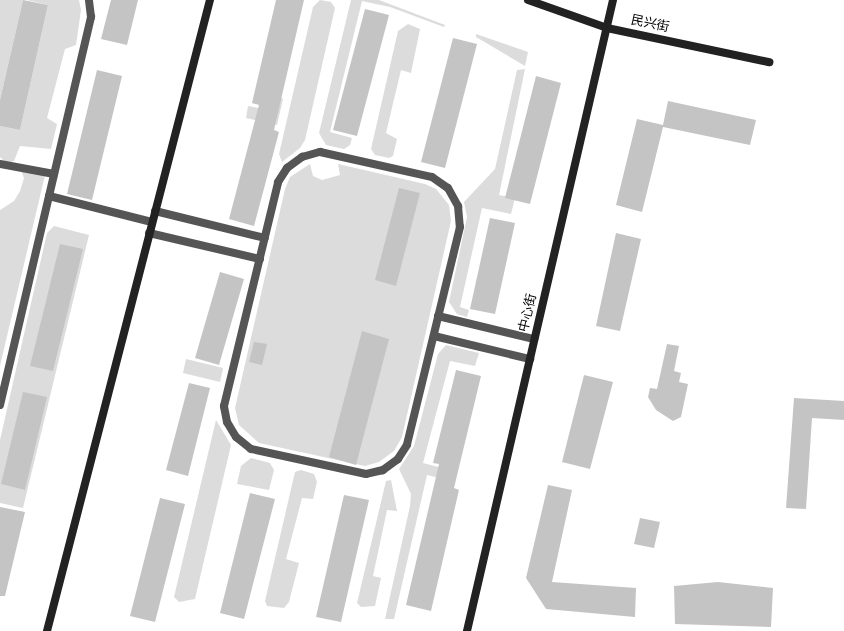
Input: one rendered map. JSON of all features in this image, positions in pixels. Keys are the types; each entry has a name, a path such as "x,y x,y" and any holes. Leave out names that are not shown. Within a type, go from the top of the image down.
{"street":[{"path":"0,405 2,391 91,18 89,0"},
{"path":"47,631 210,0"},
{"name":"民兴街","path":"528,0 607,28 769,62"},
{"name":"中心街","path":"467,631 613,0"},
{"path":"320,152 432,177 448,188 458,206 460,227 407,445 398,459 383,470 366,474 251,449 236,437 227,422 224,406 260,259 278,182 287,168 302,157 320,152"},
{"path":"0,164 54,174"},
{"path":"49,196 152,222"},
{"path":"155,211 265,238"},
{"path":"149,233 260,259"},
{"path":"438,316 534,339"},
{"path":"434,336 530,359"}],"shaded area":[{"path":"0,0 23,0 0,100"},
{"path":"27,0 79,0 81,10 76,45 65,49 47,118 57,124 51,149 20,146 14,161 6,163 0,157 0,126 20,130 48,5"},
{"path":"320,0 331,2 335,8 305,140 300,148 282,162 279,154 313,7"},
{"path":"351,0 379,0 445,25 444,27 390,7 362,1 330,132 352,138 350,145 344,149 326,145 319,133"},
{"path":"408,24 420,29 411,73 401,70 386,133 397,139 393,156 389,158 375,155 371,149 398,31"},
{"path":"476,34 528,52 525,66 476,37"},
{"path":"525,69 499,195 515,198 511,214 482,208 460,307 469,310 467,317 457,314 449,302 467,217 464,202 495,169 517,70"},
{"path":"277,94 283,99 277,125 246,118 248,106 273,111"},
{"path":"310,164 313,176 322,180 340,175 338,164 425,184 436,189 449,205 451,221 402,437 394,451 379,462 365,466 259,443 239,425 235,408 285,189 290,177"},
{"path":"21,170 45,175 0,366 0,210 14,201 20,191 24,178"},
{"path":"54,226 89,235 23,508 0,503 0,440 47,233"},
{"path":"446,345 479,353 475,366 450,361 423,463 450,470 448,480 427,475 394,619 385,619 410,506 411,494 399,469 414,446 438,354"},
{"path":"186,359 223,368 220,382 183,373"},
{"path":"216,420 231,445 195,599 179,602 174,597"},
{"path":"251,458 270,463 274,470 269,490 237,484 241,466"},
{"path":"301,470 314,474 317,482 313,499 302,498 286,559 299,563 289,602 284,608 267,606 265,601 295,472"},
{"path":"391,480 397,511 387,510 373,576 381,578 375,606 361,607 357,603 386,481"}],"building":[{"path":"23,0 48,5 20,130 0,126 0,100"},
{"path":"111,0 138,0 127,45 101,39"},
{"path":"276,0 304,0 274,130 279,132 254,226 229,219 259,105 252,103"},
{"path":"365,9 389,15 357,136 333,130"},
{"path":"453,38 477,44 445,168 421,162"},
{"path":"97,70 122,76 92,200 67,194"},
{"path":"536,76 561,83 530,204 505,198"},
{"path":"668,101 756,120 750,145 663,127 642,212 616,205 637,119 663,125"},
{"path":"399,188 420,193 396,286 375,280"},
{"path":"490,218 515,223 495,314 470,309"},
{"path":"616,233 641,239 620,331 596,326"},
{"path":"60,244 83,249 53,371 30,366"},
{"path":"220,272 244,279 219,365 195,358"},
{"path":"362,331 389,339 356,465 329,457"},
{"path":"254,342 267,344 262,365 249,362"},
{"path":"667,344 679,346 674,371 681,373 679,382 688,384 681,417 673,421 656,410 648,397 650,388 657,389"},
{"path":"456,370 481,376 454,488 459,490 431,611 406,605 439,464 433,463"},
{"path":"584,375 613,382 590,469 562,462"},
{"path":"189,383 210,388 188,476 166,470"},
{"path":"23,392 47,397 25,490 1,484"},
{"path":"794,398 844,401 844,420 812,418 806,509 786,508"},
{"path":"548,485 572,490 552,582 636,588 635,617 546,609 526,578"},
{"path":"250,493 275,499 244,619 220,613"},
{"path":"344,495 369,500 341,622 316,617"},
{"path":"160,498 185,504 155,622 130,616"},
{"path":"0,507 25,512 5,596 0,596"},
{"path":"640,518 660,522 654,548 634,544"},
{"path":"718,582 773,588 771,627 675,624 674,586"}]}
